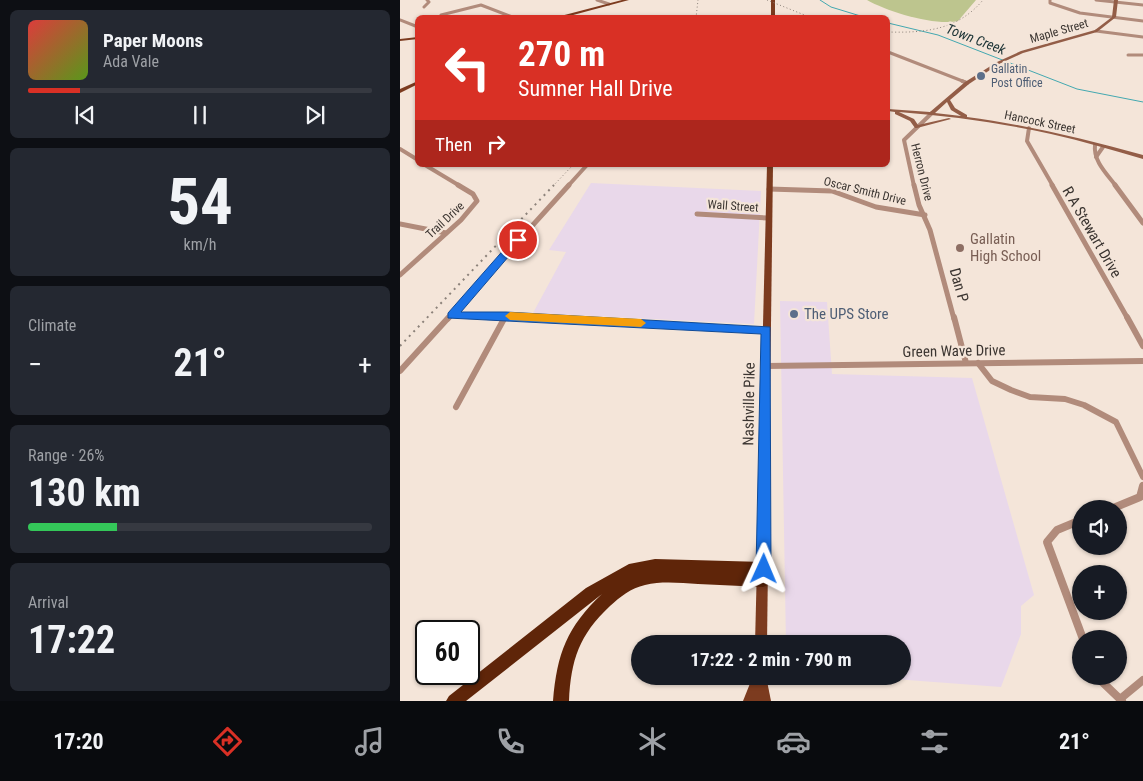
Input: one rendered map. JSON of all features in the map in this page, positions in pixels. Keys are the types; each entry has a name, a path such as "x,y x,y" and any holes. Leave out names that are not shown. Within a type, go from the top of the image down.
{"highway":[{"path":"454,701 591,593 634,569 661,566 764,575"},
{"path":"561,701 564,668 574,637 598,608 628,584 657,576 764,575"}],"main road":[{"path":"568,15 628,0"},
{"path":"773,0 774,15"},
{"path":"400,40 415,38"},
{"path":"400,91 415,84"},
{"name":"Nashville Pike","path":"761,635 764,575 766,330 770,167"},
{"path":"750,701 756,685"},
{"path":"761,685 764,701"}],"street":[{"path":"424,6 428,2 426,0"},
{"path":"597,0 610,4"},
{"path":"1050,0 1050,3 1055,7 1143,21"},
{"path":"1096,0 1116,1 1143,6"},
{"path":"1114,17 1116,1"},
{"path":"441,15 478,4 507,15"},
{"name":"Maple Street","path":"932,113 967,83 998,63 1014,55 1096,31 1114,17"},
{"path":"400,20 415,26"},
{"path":"1096,31 1143,37"},
{"path":"890,53 967,83"},
{"path":"1128,55 1143,55"},
{"path":"948,100 953,109 971,119"},
{"path":"890,110 932,113"},
{"path":"890,111 908,117 917,127 940,120 971,119"},
{"name":"Hancock Street","path":"932,113 1028,128 1143,157"},
{"name":"Herron Drive","path":"925,215 919,205 903,144 907,136 932,113"},
{"name":"R A Stewart Drive","path":"1028,128 1027,141 1143,346"},
{"path":"1095,145 1094,152 1096,157 1143,223"},
{"path":"1096,157 1103,147"},
{"path":"400,150 402,154 415,159"},
{"name":"Trail Drive","path":"400,275 476,204 477,198 474,194 428,167"},
{"path":"400,371 585,167"},
{"name":"Oscar Smith Drive","path":"769,189 832,191 868,205 925,215"},
{"name":"Wall Street","path":"697,214 768,218"},
{"name":"Dan P","path":"925,215 966,360"},
{"path":"400,224 446,233"},
{"path":"452,315 506,316 766,330"},
{"path":"456,407 506,316"},
{"name":"Green Wave Drive","path":"766,366 966,360 978,363 1143,361"},
{"path":"978,363 992,381 1011,390 1030,397 1065,399 1084,405 1116,422 1143,477"},
{"path":"1127,502 1140,497 1143,485"},
{"path":"1072,524 1057,530 1048,542 1080,630"},
{"path":"1104,685 1121,700 1143,680"}],"shaded area":[{"path":"591,183 761,191 754,324 533,313 566,252 549,250"},
{"path":"780,301 827,302 832,374 972,378 1034,595 1021,606 1021,634 1001,687 911,680 911,635 786,635"}],"green space":[{"path":"867,0 976,0 958,21 937,22 912,17"}],"waterway":[{"name":"Town Creek","path":"820,0 831,7 857,15"},
{"name":"Town Creek","path":"890,23 938,35 1077,89 1143,102"}],"railway":[{"path":"696,15 698,0"},
{"path":"767,0 804,15"},
{"path":"890,32 915,32 952,24 963,18 983,0"},
{"path":"553,186 571,167"},
{"path":"400,346 554,185"}],"slow traffic":[{"path":"510,316 641,323"}],"place":[{"name":"Gallatin Post Office","path":"981,76"},
{"name":"Gallatin High School","path":"960,248"},
{"name":"The UPS Store","path":"794,314"}],"route":[{"path":"518,240 452,315 506,316 766,330 764,569"}]}
